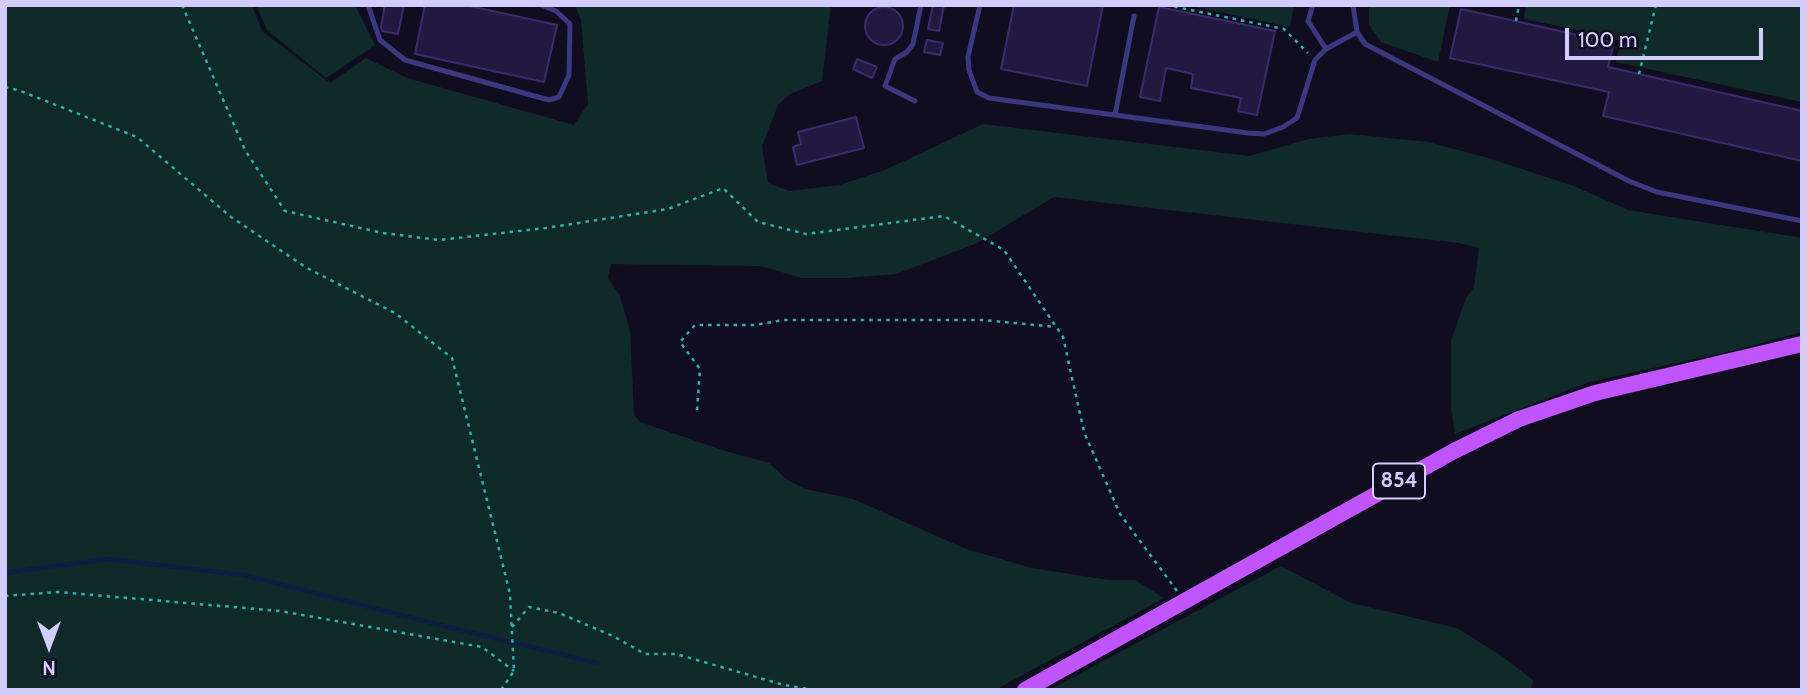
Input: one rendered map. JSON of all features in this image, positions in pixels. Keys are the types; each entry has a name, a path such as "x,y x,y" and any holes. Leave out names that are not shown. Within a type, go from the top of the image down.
{"main road":[{"name":"854","path":"1025,690 1454,451 1519,419 1595,393 1802,344"}],"lane":[{"path":"368,5 380,40 405,60 549,100 559,97 569,75 570,24 556,11 541,5"},
{"path":"915,101 885,86 895,60 914,44 920,5"},
{"path":"980,5 968,57 972,82 977,92 989,98 1265,134 1297,118 1315,60 1326,49 1357,32"},
{"path":"1313,5 1308,21 1326,49"},
{"path":"1353,5 1357,32 1365,44 1649,190 1802,221"},
{"path":"1115,115 1134,16"}],"path":[{"path":"182,5 245,150 285,211 383,233 439,240 546,228 668,209 723,188 758,222 806,234 944,216 1004,250 1063,337 1084,432 1120,514 1184,600"},
{"path":"1166,5 1284,29 1315,60"},
{"path":"1516,21 1519,5"},
{"path":"1639,74 1656,5"},
{"path":"5,87 137,137 231,217 307,268 395,313 452,358 510,594 514,671 501,690"},
{"path":"697,410 700,369 680,342 695,325 754,325 784,320 983,320 1056,327"},
{"path":"5,596 58,593 280,611 482,647 514,671"},
{"path":"512,627 529,607 549,611 613,636 645,654 676,654 784,685 814,690"}],"green space":[{"path":"5,5 252,5 262,31 330,83 366,58 407,78 574,125 588,104 581,20 575,5 831,5 822,81 790,94 778,105 762,146 768,183 789,191 840,185 885,170 983,124 1249,156 1309,139 1349,134 1428,142 1574,186 1628,210 1802,238 1802,332 1736,350 1589,382 1455,434 1451,406 1451,341 1466,298 1474,287 1479,248 1459,243 1054,197 975,244 896,274 802,278 761,266 611,264 608,278 620,296 630,331 634,415 640,422 769,463 786,479 805,489 853,499 966,549 1032,568 1109,580 1135,580 1164,598 995,690 5,690"},
{"path":"256,5 355,5 375,45 326,78 267,30"},
{"path":"1187,5 1294,5 1290,27"},
{"path":"1369,5 1450,5 1438,62 1381,42 1369,24"},
{"path":"1526,5 1802,5 1802,102 1616,62 1620,39 1524,19"},
{"path":"1281,566 1351,603 1457,628 1533,680 1531,690 1049,690"}],"building":[{"path":"385,5 404,5 398,34 382,31"},
{"path":"425,5 465,5 557,25 544,82 415,54"},
{"path":"933,5 944,5 939,31 928,29"},
{"path":"1014,5 1103,5 1087,86 1001,69"},
{"path":"884,7 897,13 903,26 897,39 884,45 871,39 865,26 871,13"},
{"path":"1159,7 1275,31 1257,115 1238,111 1241,98 1191,88 1193,74 1166,68 1160,101 1140,97"},
{"path":"1461,9 1614,43 1608,67 1802,111 1802,161 1603,116 1609,92 1450,58"},
{"path":"927,40 943,43 940,55 924,52"},
{"path":"857,59 877,67 872,78 853,69"},
{"path":"856,117 864,148 797,165 793,147 801,144 798,132"}],"waterway":[{"path":"5,573 107,559 243,575 598,663"}]}
